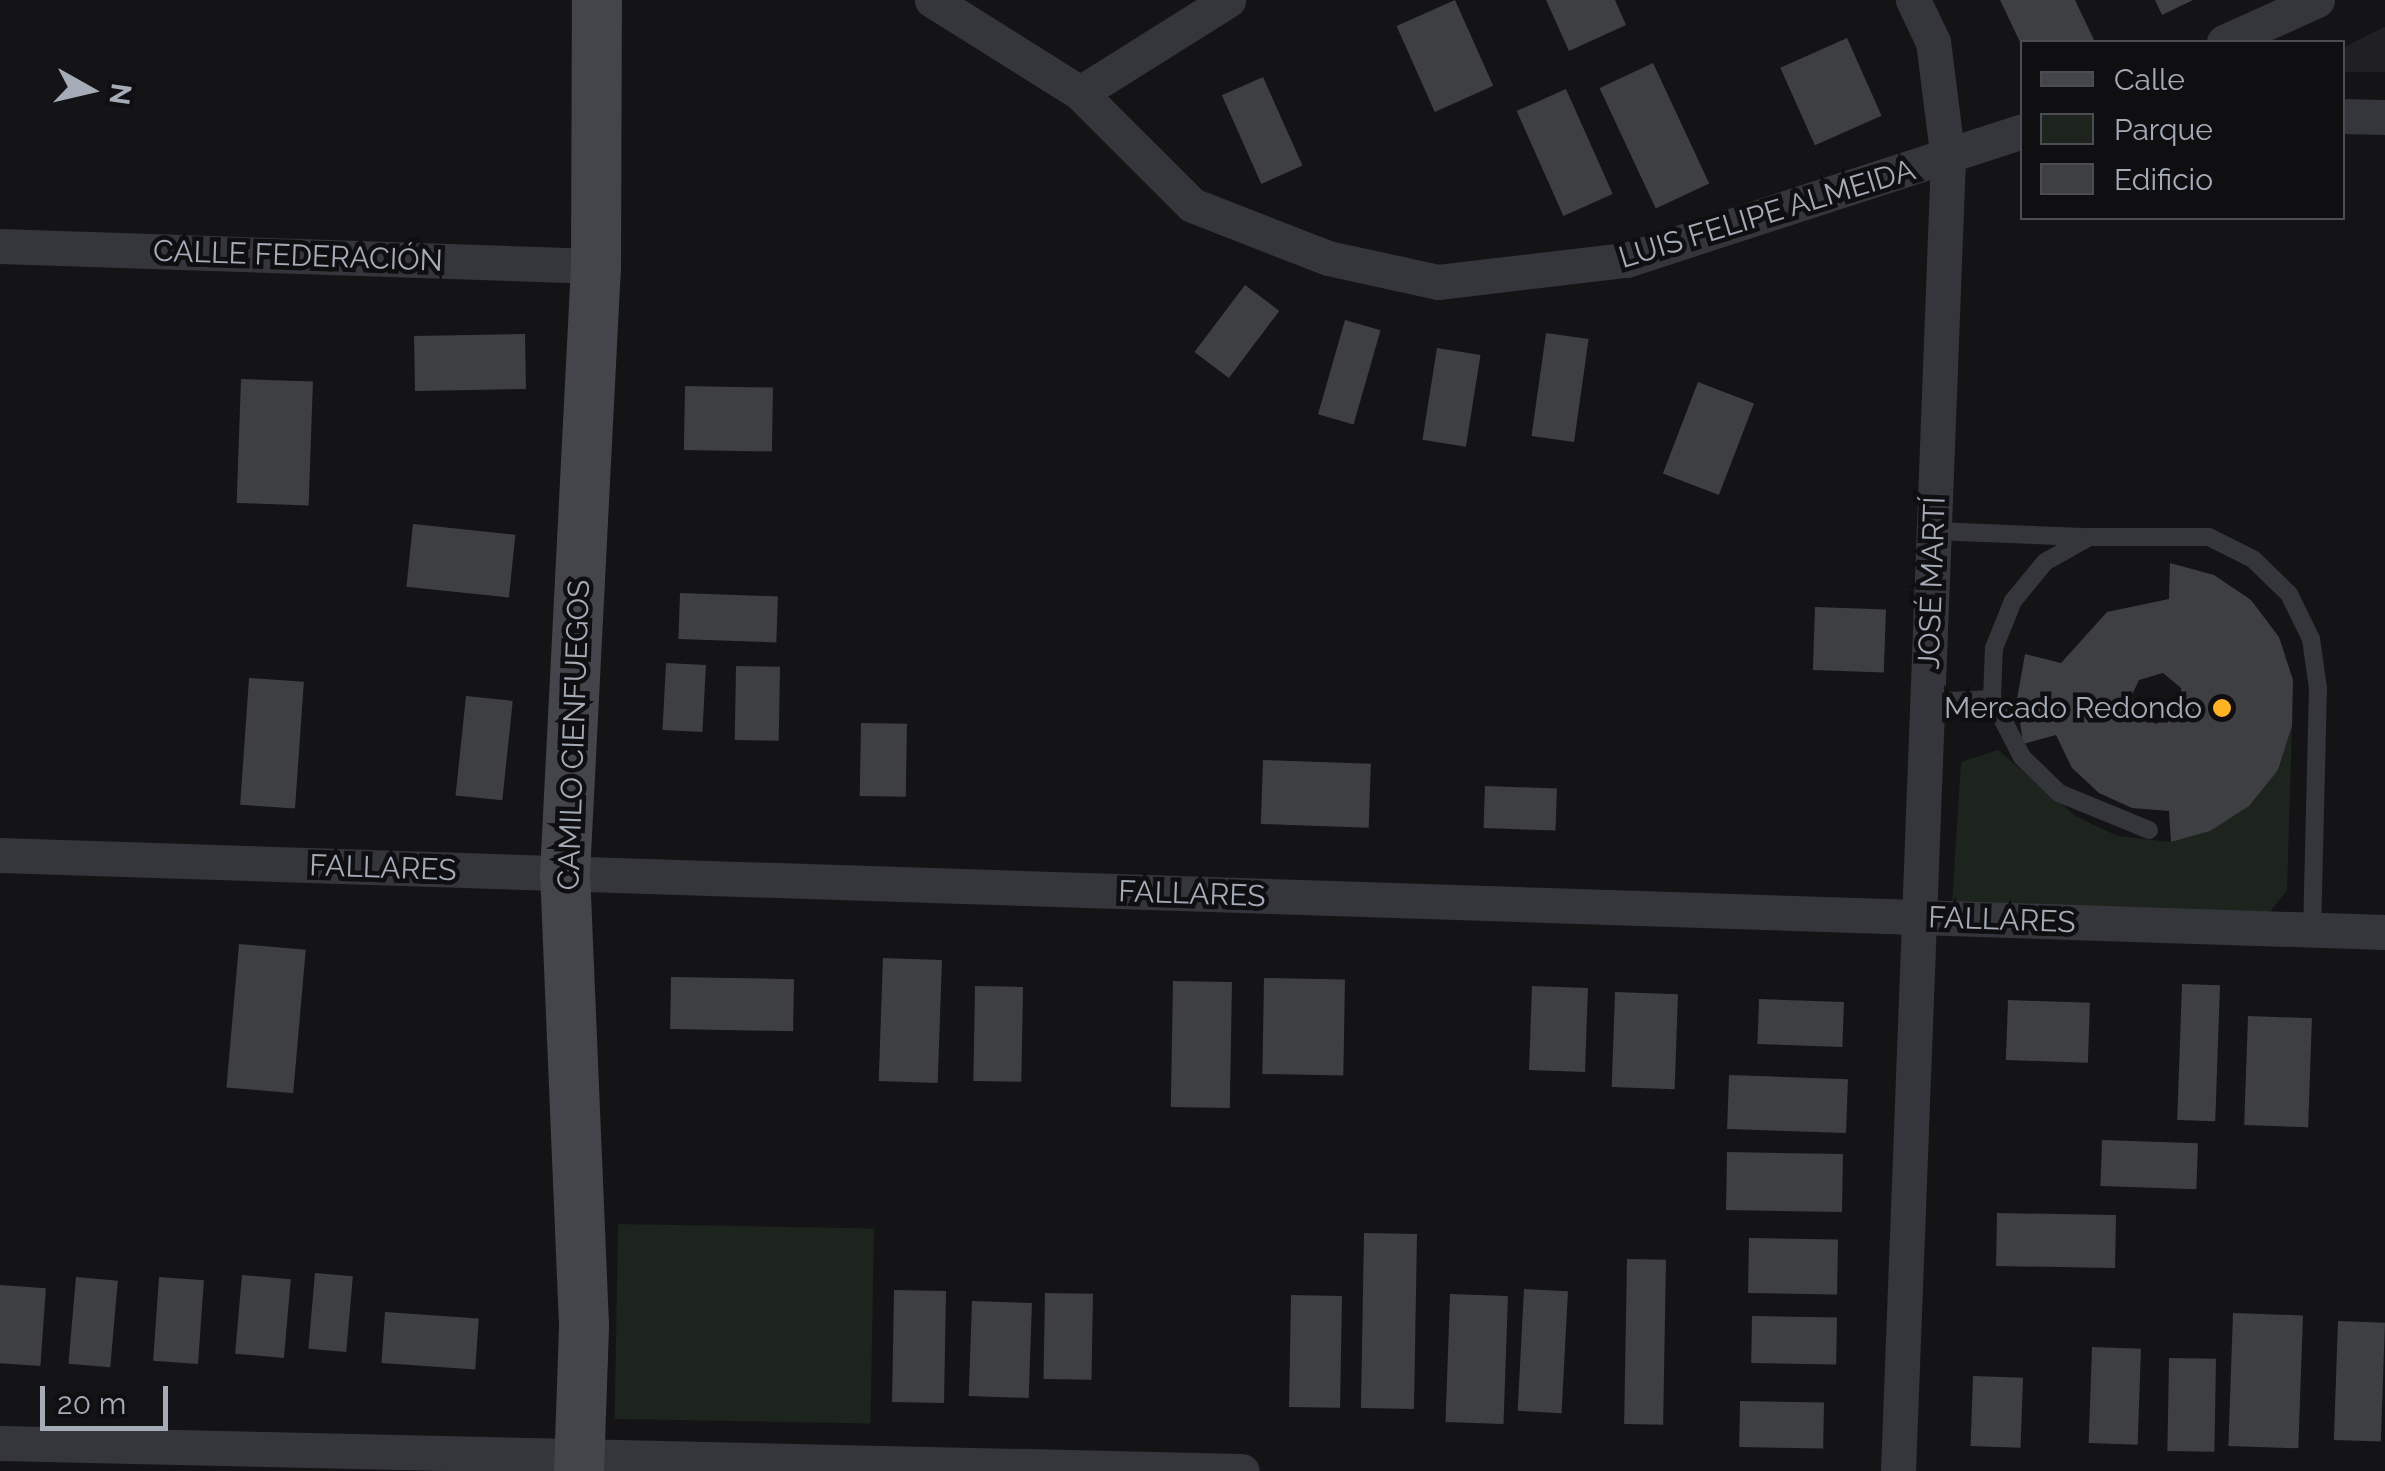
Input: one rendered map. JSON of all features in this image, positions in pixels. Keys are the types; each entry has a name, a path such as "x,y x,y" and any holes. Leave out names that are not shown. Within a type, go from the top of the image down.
{"street":[{"name":"CAMILO CIENFUEGOS","path":"579,1464 584,1325 565,874 596,266 597,0"},
{"name":"LUIS FELIPE ALMEIDA","path":"932,0 1080,93 1192,204 1328,258 1438,282 1626,260 1948,160 2020,132"},
{"path":"1080,93 1228,0"},
{"name":"JOSÉ MARTÍ","path":"1898,1471 1948,160 1932,42 1913,0"},
{"path":"2228,40 2317,0"},
{"path":"2345,116 2385,117"},
{"name":"CALLE FEDERACIÓN","path":"0,246 596,266"},
{"name":"FALLARES","path":"0,855 2385,932"},
{"path":"0,1443 579,1464 1242,1471"}],"lane":[{"path":"1934,531 2209,537 2254,559 2289,594 2312,639 2318,688 2312,930"},
{"path":"2089,536 2045,562 2013,601 1994,648 1992,699 2022,756 2059,793 2149,830"},
{"path":"1927,702 1992,699"}],"shaded area":[{"path":"2385,27 2385,72 2345,72 2345,47"}],"green space":[{"path":"2292,726 2287,890 2269,913 1952,904 1961,762 1998,750 2077,817 2118,836 2171,842 2210,831 2278,770"},
{"path":"618,1224 874,1228 871,1423 615,1419"}],"building":[{"path":"1455,0 1493,86 1435,112 1397,26"},
{"path":"1546,0 1615,0 1626,25 1569,51"},
{"path":"2000,0 2075,0 2094,40 2020,40"},
{"path":"2155,0 2193,0 2162,15"},
{"path":"1847,38 1882,116 1815,145 1780,68"},
{"path":"1653,63 1709,184 1656,208 1600,88"},
{"path":"1263,77 1302,166 1261,184 1222,95"},
{"path":"1566,89 1613,194 1563,216 1517,111"},
{"path":"1245,285 1279,311 1229,378 1194,352"},
{"path":"1345,320 1381,330 1354,424 1318,414"},
{"path":"1546,333 1589,339 1574,442 1532,436"},
{"path":"525,334 526,389 415,391 414,336"},
{"path":"1437,348 1480,355 1466,447 1422,440"},
{"path":"241,379 313,382 309,505 237,503"},
{"path":"1698,382 1754,404 1719,495 1663,473"},
{"path":"685,386 773,388 772,452 684,450"},
{"path":"413,524 515,535 509,597 406,587"},
{"name":"Mercado Redondo","path":"2170,563 2214,575 2251,600 2279,637 2293,680 2292,726 2278,770 2249,806 2210,831 2171,842 2169,811 2132,808 2099,793 2072,768 2056,735 2023,744 2017,699 2025,654 2061,663 2107,612 2169,599","holes":["2163,673 2181,688 2182,705 2156,724 2135,711 2132,695 2139,680"]},
{"path":"680,593 778,596 776,642 678,639"},
{"path":"1815,607 1886,609 1884,672 1813,670"},
{"path":"666,663 706,665 702,732 662,730"},
{"path":"736,666 780,667 779,741 735,740"},
{"path":"249,678 304,682 295,809 240,805"},
{"path":"466,696 513,701 502,800 456,795"},
{"path":"861,723 907,724 906,797 860,796"},
{"path":"1263,760 1371,764 1369,828 1261,824"},
{"path":"1485,786 1557,789 1555,830 1484,828"},
{"path":"239,944 306,950 293,1093 226,1087"},
{"path":"883,958 942,960 938,1083 879,1081"},
{"path":"671,977 794,979 793,1031 670,1029"},
{"path":"1264,978 1345,979 1343,1075 1262,1074"},
{"path":"1173,981 1232,982 1230,1108 1171,1107"},
{"path":"2182,984 2220,985 2215,1121 2177,1120"},
{"path":"975,986 1023,987 1021,1082 973,1081"},
{"path":"1532,986 1588,988 1585,1072 1529,1070"},
{"path":"1615,992 1678,994 1675,1089 1612,1087"},
{"path":"1759,999 1844,1002 1842,1047 1757,1044"},
{"path":"2008,1000 2090,1003 2088,1063 2006,1060"},
{"path":"2248,1016 2312,1018 2308,1127 2244,1125"},
{"path":"1729,1075 1848,1079 1846,1133 1727,1129"},
{"path":"2102,1140 2198,1143 2196,1189 2100,1186"},
{"path":"1727,1152 1843,1154 1842,1212 1726,1210"},
{"path":"1997,1213 2116,1215 2115,1268 1996,1266"},
{"path":"1364,1233 1417,1234 1414,1409 1361,1408"},
{"path":"1749,1238 1838,1240 1837,1295 1748,1293"},
{"path":"1627,1259 1666,1260 1663,1425 1624,1424"},
{"path":"315,1273 353,1276 346,1352 308,1349"},
{"path":"242,1275 291,1279 284,1358 235,1354"},
{"path":"76,1277 118,1281 110,1367 68,1364"},
{"path":"159,1277 204,1280 198,1364 153,1361"},
{"path":"0,1285 46,1288 40,1366 0,1363"},
{"path":"1524,1289 1568,1291 1562,1413 1518,1411"},
{"path":"894,1290 946,1291 944,1403 892,1402"},
{"path":"1045,1293 1093,1294 1091,1380 1043,1379"},
{"path":"1450,1294 1508,1296 1503,1424 1446,1422"},
{"path":"1291,1295 1342,1296 1340,1408 1289,1407"},
{"path":"972,1301 1032,1303 1029,1398 969,1396"},
{"path":"385,1312 479,1319 475,1369 381,1363"},
{"path":"2233,1313 2303,1315 2298,1448 2228,1446"},
{"path":"1752,1316 1837,1317 1836,1364 1751,1363"},
{"path":"2338,1321 2385,1323 2381,1442 2334,1440"},
{"path":"2092,1347 2141,1349 2138,1445 2089,1443"},
{"path":"2169,1358 2216,1359 2214,1452 2167,1451"},
{"path":"1973,1376 2023,1378 2021,1448 1971,1446"},
{"path":"1740,1401 1824,1402 1823,1448 1739,1447"}],"place":[{"name":"Mercado Redondo","path":"2222,708"}]}
